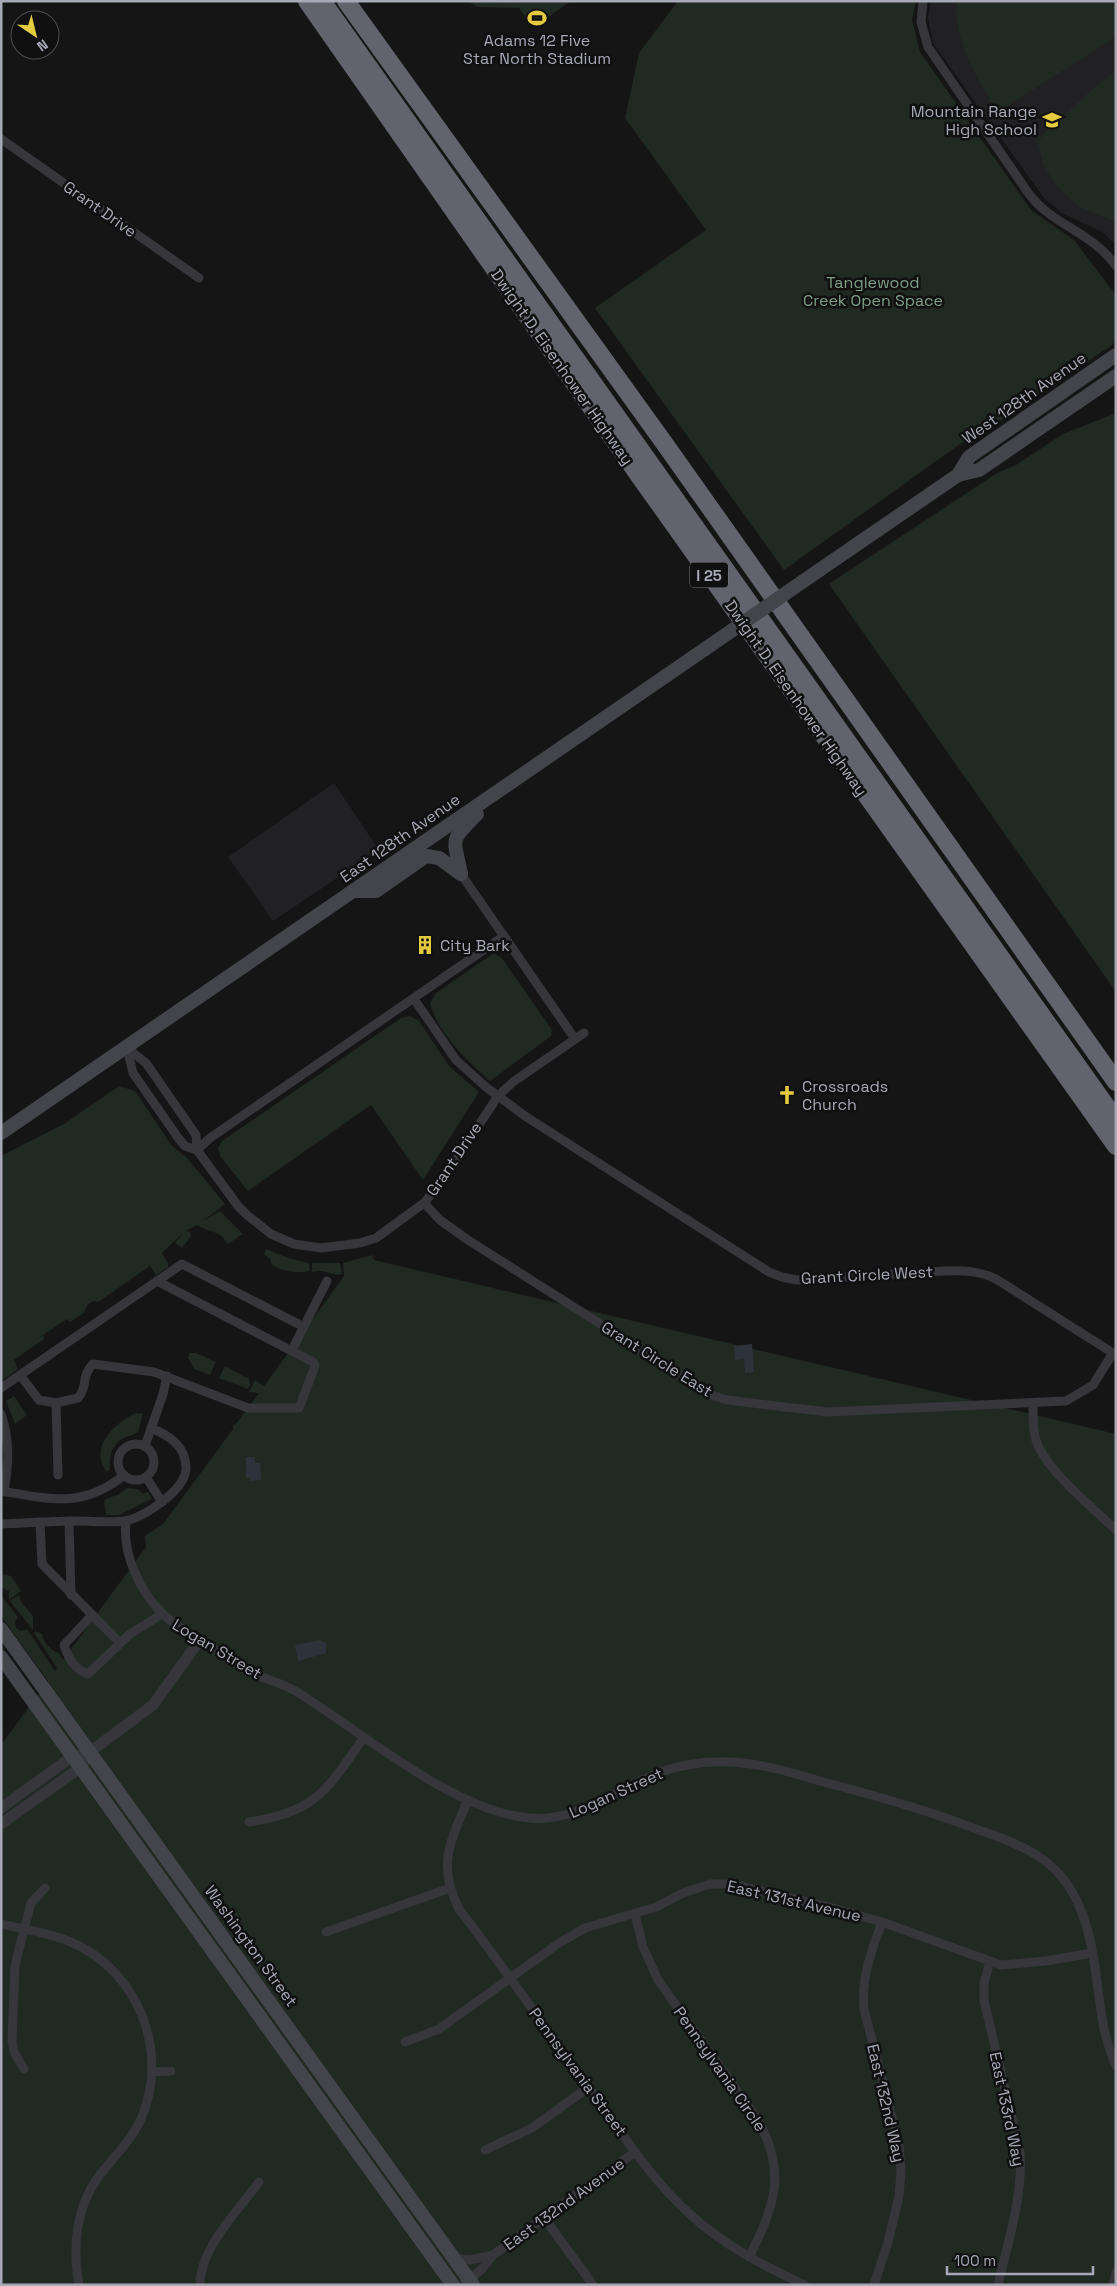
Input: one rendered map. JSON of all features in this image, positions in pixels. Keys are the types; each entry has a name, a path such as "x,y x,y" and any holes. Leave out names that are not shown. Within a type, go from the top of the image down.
{"highway":[{"name":"Dwight D. Eisenhower Highway","path":"308,1 640,477 1116,1146"},
{"path":"322,1 1116,1120"},
{"path":"336,1 1116,1101"},
{"name":"I 25","path":"346,1 673,455 1116,1082"}],"main road":[{"name":"West 128th Avenue","path":"818,571 958,474 969,457 1116,356"},
{"name":"West 128th Avenue","path":"958,474 978,470 1116,376"},
{"name":"East 128th Avenue","path":"1,1133 818,571"},
{"path":"460,874 455,852 455,838 498,792"},
{"path":"354,891 376,891 426,856 439,858 460,874"},
{"name":"Washington Street","path":"1,1629 453,2258 468,2283"},
{"name":"Washington Street","path":"1,1657 453,2285"}],"street":[{"path":"923,1 921,22 928,47 1029,194 1046,212 1092,240 1116,266"},
{"name":"Grant Drive","path":"1,139 199,278"},
{"path":"460,874 575,1039"},
{"path":"197,1150 210,1138 504,936"},
{"name":"Grant Circle West","path":"414,999 456,1060 498,1096 532,1120 769,1272 798,1280 945,1271 969,1270 982,1272 1114,1354"},
{"name":"Grant Drive","path":"127,1048 146,1063 196,1135 197,1150 247,1215 271,1234 294,1244 333,1248 376,1238 424,1204 442,1182 498,1096 513,1082 584,1033"},
{"name":"Grant Drive","path":"127,1048 133,1073 179,1139 185,1146 197,1150"},
{"name":"Grant Circle East","path":"424,1204 440,1220 468,1240 714,1396 727,1400 827,1412 1066,1400 1080,1394 1093,1385 1114,1354"},
{"path":"1,1388 182,1264 304,1327"},
{"path":"20,1375 40,1400 56,1402 78,1398 84,1391 85,1372 93,1364 154,1372 248,1408 300,1408 315,1366 314,1362 157,1281"},
{"path":"292,1350 327,1281"},
{"path":"145,1446 167,1376"},
{"path":"56,1402 58,1475"},
{"path":"1033,1402 1035,1438 1042,1454 1052,1467 1116,1530"},
{"path":"1,1414 8,1446 8,1468 3,1491 40,1499 78,1498 95,1494 124,1475"},
{"path":"1,1524 126,1521 162,1502 180,1485 186,1473 186,1462 182,1450 174,1440 151,1428"},
{"path":"135,1444 145,1446 154,1459 153,1469 146,1478 132,1480 124,1475 118,1461 122,1451 135,1444"},
{"path":"146,1478 162,1502"},
{"path":"69,1521 71,1595"},
{"name":"Logan Street","path":"126,1521 124,1534 135,1573 147,1597 162,1614 199,1641 251,1672 293,1690 364,1737 468,1800 523,1818 545,1819 564,1817 579,1812 635,1781 673,1768 713,1762 754,1764 894,1800 965,1824 1032,1852 1053,1867 1070,1888 1084,1921 1092,1953 1105,2031 1116,2066"},
{"path":"40,1522 42,1564 120,1643"},
{"path":"92,1615 64,1645 66,1653 79,1671 88,1674 120,1643 162,1614"},
{"path":"1,1824 77,1762 153,1705 199,1641"},
{"path":"249,1822 282,1816 314,1800 331,1783 364,1737"},
{"path":"1,1808 77,1762"},
{"name":"Pennsylvania Street","path":"468,1800 449,1849 446,1866 450,1888 459,1908 636,2152 665,2189 691,2216 729,2245 804,2285"},
{"name":"East 131st Avenue","path":"405,2042 439,2029 559,1943 585,1928 656,1907 695,1888 724,1883 758,1889 882,1922 1000,1965 1016,1965 1092,1953"},
{"path":"24,2069 14,2052 12,2026 15,1965 31,1903 44,1888"},
{"path":"326,1932 450,1888"},
{"name":"Pennsylvania Circle","path":"635,1914 643,1947 658,1980 756,2116 767,2136 774,2162 776,2190 769,2217 749,2257"},
{"name":"East 132nd Way","path":"874,2285 888,2242 899,2196 901,2172 899,2145 864,2010 863,1997 864,1975 882,1922"},
{"path":"1,1924 72,1942 98,1958 115,1972 131,1993 148,2031 152,2072 146,2105 136,2129 96,2180 84,2204 76,2233 75,2252 79,2285"},
{"name":"East 133rd Way","path":"990,1962 984,1983 984,2000 1018,2145 1021,2170 1018,2201 998,2285"},
{"path":"152,2072 171,2071"},
{"path":"485,2150 532,2128 589,2087"},
{"name":"East 132nd Avenue","path":"468,2283 493,2255 636,2152"},
{"path":"200,2285 201,2273 208,2253 259,2182"},
{"path":"545,2219 593,2285"},
{"name":"East 132nd Avenue","path":"453,2258 470,2260 493,2255"},
{"path":"1113,2285 1116,2272"}],"shaded area":[{"name":"Mountain Range High School","path":"931,1 1116,1 1116,245 1104,233 1062,213 1044,198 933,43 928,17"},
{"path":"334,783 379,850 273,921 228,857"},
{"path":"752,1344 754,1372 745,1373 744,1359 735,1360 734,1346"},
{"path":"246,1457 255,1457 255,1463 260,1463 261,1480 250,1481 250,1478 246,1478"},
{"path":"320,1640 326,1643 326,1653 298,1661 295,1645"}],"green space":[{"name":"Adams 12 Five Star North Stadium","path":"468,1 571,1 533,28 519,8 477,7"},
{"name":"Tanglewood Creek Open Space","path":"678,1 916,1 912,20 920,52 1031,210 1074,240 1116,295 1116,341 1112,345 1011,414 960,444 784,570 595,308 706,230 625,118 639,53"},
{"path":"957,1 1116,1 1116,37 998,112 975,73 963,46 957,17"},
{"path":"1116,71 1116,222 1081,208 1060,190 1044,167 1037,141 1097,85"},
{"path":"1116,413 1116,992 829,584 997,473 1016,465 1063,434"},
{"path":"494,953 502,958 552,1030 551,1036 490,1081 454,1046 439,1025 430,1003 436,993"},
{"path":"410,1016 419,1021 449,1066 479,1092 423,1180 371,1105 248,1191 220,1156 218,1148 222,1141 401,1018"},
{"path":"119,1086 135,1091 172,1146 187,1158 225,1204 203,1221 220,1211 243,1234 228,1244 217,1233 197,1225 186,1231 190,1232 191,1236 182,1248 175,1243 183,1233 162,1253 168,1263 168,1267 156,1275 150,1266 98,1302 93,1301 87,1305 84,1313 70,1322 67,1319 43,1335 44,1339 14,1360 18,1369 3,1380 1,1376 1,1156 64,1124"},
{"path":"266,1249 288,1258 309,1263 310,1271 291,1272 272,1265 270,1259 264,1254"},
{"path":"372,1255 374,1260 1116,1434 1116,2285 1,2285 1,1745 48,1681 1,1616 1,1595 18,1617 15,1622 16,1628 21,1631 27,1629 55,1671 57,1668 34,1633 35,1631 42,1634 48,1646 59,1653 63,1660 146,1547 145,1536 163,1524 233,1429 233,1425 236,1424 259,1393 249,1392 255,1380 264,1386 344,1276 343,1263"},
{"path":"312,1263 340,1263 342,1274 338,1275 321,1271 312,1272"},
{"path":"190,1353 196,1353 216,1362 210,1375 194,1369 188,1357"},
{"path":"225,1366 248,1377 250,1384 248,1389 219,1378"},
{"path":"14,1396 27,1415 15,1424 6,1401"},
{"path":"136,1413 143,1414 138,1432 121,1440 115,1446 111,1454 110,1469 107,1472 102,1463 101,1453 107,1436 120,1422"},
{"path":"127,1488 138,1489 143,1494 148,1492 152,1499 119,1515 106,1515 104,1500 119,1494"},
{"path":"1,1574 11,1576 21,1591 9,1600 9,1591 1,1588"},
{"path":"19,1595 21,1602 33,1616 33,1630 10,1601"}],"place":[{"name":"Adams 12 Five Star North Stadium","path":"537,18"},
{"name":"Mountain Range High School","path":"1052,120"},
{"name":"City Bark","path":"425,945"},
{"name":"Crossroads Church","path":"787,1095"}]}
